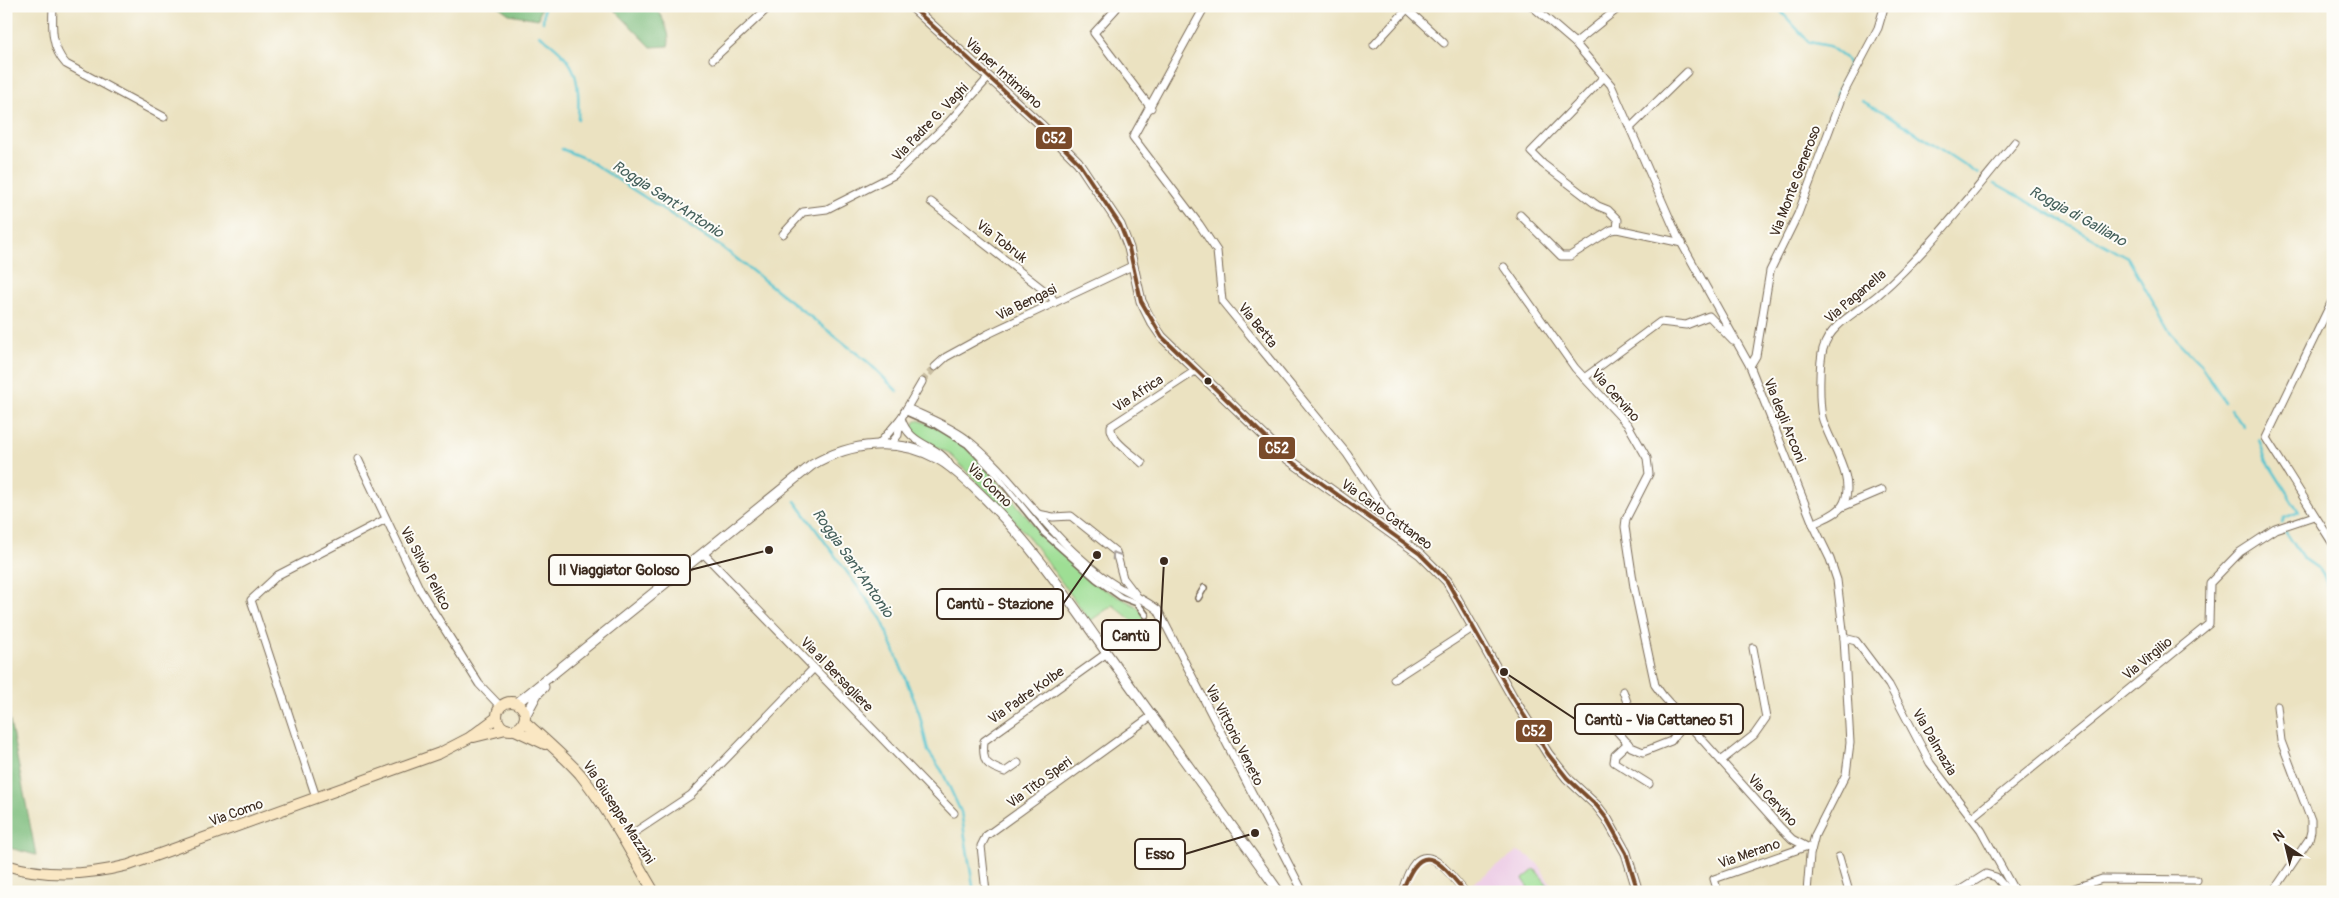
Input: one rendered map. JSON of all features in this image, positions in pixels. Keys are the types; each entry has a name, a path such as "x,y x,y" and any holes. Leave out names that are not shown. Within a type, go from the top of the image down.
{"main road":[{"path":"506,702 517,703 523,709 525,718 510,730 500,725 496,718 497,712 500,706 506,702"},
{"name":"Via Como","path":"6,865 47,873 84,873 130,865 409,765 469,738 496,718"},
{"name":"Via Giuseppe Mazzini","path":"525,718 581,776 654,892"},
{"name":"Via Como","path":"469,738 510,730"},
{"name":"Via Giuseppe Mazzini","path":"510,730 557,750"}],"street":[{"path":"53,6 52,29 55,48 59,57 66,64 164,117"},
{"path":"714,59 770,6"},
{"name":"Via per Intimiano","path":"912,6 1078,162 1120,225 1129,248 1132,266"},
{"path":"1114,6 1116,9 1094,33 1151,108"},
{"name":"Via Betta","path":"1206,6 1151,108 1133,137 1199,224 1217,251 1222,301 1347,454 1394,524 1408,536 1406,544"},
{"name":"Via degli Arconi","path":"1532,6 1575,43 1611,85 1682,243 1750,366 1813,524 1835,571 1844,638 1850,734 1848,765 1846,774 1808,848 1807,892"},
{"path":"1575,43 1621,6"},
{"path":"1374,45 1406,8 1444,43"},
{"name":"Via Monte Generoso","path":"1750,366 1756,356 1770,271 1798,214 1842,96 1878,28 1883,10"},
{"path":"1630,128 1687,72"},
{"path":"1604,76 1531,152 1543,164 1598,206 1608,210 1618,220 1617,229"},
{"name":"Via Padre G. Vaghi","path":"782,234 803,212 827,209 899,172 989,77"},
{"name":"Via Paganella","path":"1842,507 1846,499 1846,480 1822,412 1821,361 1825,342 1835,328 1878,295 1933,242 2015,142"},
{"name":"Via Tobruk","path":"931,202 1050,295 1055,302"},
{"path":"1520,215 1561,256 1570,256 1611,230 1617,229 1682,243"},
{"name":"Via Bengasi","path":"935,367 939,362 958,350 1132,266"},
{"name":"Via Carlo Cattaneo","path":"1132,266 1141,301 1154,326 1195,371 1288,459 1427,560 1447,581 1512,696 1548,754 1567,778 1607,818 1626,853 1638,892"},
{"name":"Via Cervino","path":"1504,266 1584,378 1628,425 1649,463 1649,474 1626,519 1625,528 1634,588 1653,678 1659,692 1781,828 1808,848"},
{"path":"2333,299 2266,438 2333,544"},
{"path":"1584,378 1660,322 1686,325 1709,316 1740,348"},
{"name":"Via Africa","path":"1142,463 1114,436 1111,426 1195,371"},
{"path":"879,444 904,413 922,382"},
{"path":"890,445 898,436 904,413"},
{"path":"904,413 910,436 915,441 942,454 951,467"},
{"path":"904,413 936,425 967,444 994,472 1044,533 1096,579 1121,597 1137,603 1146,614"},
{"name":"Via Vittorio Veneto","path":"904,413 950,429 964,438 997,468 1076,555 1100,575 1158,610 1302,892"},
{"name":"Via Como","path":"517,703 812,465 835,453 879,444 924,452 951,467 994,506 1026,544 1153,715 1279,892"},
{"name":"Via Silvio Pellico","path":"358,459 420,590 479,684 500,706"},
{"path":"1813,524 1842,507 1882,490"},
{"name":"Via Vittorio Veneto","path":"1038,514 1071,516 1113,549 1119,558 1125,581 1138,597"},
{"name":"Via Virgilio","path":"1972,817 2209,624 2210,583 2240,552 2275,529 2314,516"},
{"path":"316,797 251,600 278,575 386,519"},
{"name":"Via al Bersagliere","path":"703,553 954,813"},
{"path":"1198,598 1204,588"},
{"path":"1394,678 1474,627"},
{"name":"Via Dalmazia","path":"1844,638 1856,641 1889,685 1932,767 1972,817 1992,846 2015,892"},
{"path":"1721,762 1754,735 1766,718 1753,648"},
{"name":"Via Padre Kolbe","path":"1018,763 1005,772 989,766 982,756 984,741 1107,653"},
{"name":"Via Como","path":"525,718 537,694 572,659"},
{"path":"623,840 691,795 814,668"},
{"path":"1623,691 1628,706 1649,721 1656,718 1671,705"},
{"path":"2273,892 2309,838 2311,831 2311,820 2281,741 2277,706"},
{"name":"Via Tito Speri","path":"986,892 981,846 986,836 1153,715"},
{"path":"1616,730 1631,747 1643,752 1658,748 1671,741 1686,721"},
{"path":"1628,743 1615,755 1614,762 1649,784"},
{"name":"Via Merano","path":"1718,892 1714,879 1808,848"},
{"path":"1839,857 1849,892"},
{"path":"1402,892 1412,867 1424,858 1429,858 1440,862 1465,892"},
{"path":"1958,892 1986,874 1996,877 2009,892"},
{"path":"2063,892 2102,879 2197,880"}],"shaded area":[{"path":"1518,851 1530,857 1539,865 1555,892 1474,892 1469,886"}],"green space":[{"path":"498,6 541,6 538,19 509,14"},
{"path":"611,6 655,6 663,20 669,37 668,46 651,47"},
{"path":"918,420 936,427 974,453 1037,529 1087,577 1100,587 1136,606 1142,612 1152,637 1113,605 1090,621 1031,540 1012,518 949,453 915,436 912,428"},
{"path":"6,701 36,855 6,847"},
{"path":"1535,869 1551,889 1548,892 1532,892 1523,879"}],"waterway":[{"name":"Roggia Sant'Antonio","path":"543,22 544,6"},
{"name":"Roggia di Galliano","path":"1776,6 1809,42 1829,46 1845,58 1849,65 1837,95"},
{"name":"Roggia Sant'Antonio","path":"539,35 561,52 573,70 578,91 578,119"},
{"name":"Roggia di Galliano","path":"1862,101 1887,114 1978,174"},
{"name":"Roggia Sant'Antonio","path":"562,149 586,159 723,248 869,363 897,391"},
{"name":"Roggia di Galliano","path":"1995,183 2128,258 2171,334 2200,364 2225,402"},
{"name":"Roggia di Galliano","path":"2230,409 2244,427"},
{"name":"Roggia di Galliano","path":"2259,439 2265,458 2299,512 2284,518 2282,523"},
{"name":"Roggia Sant'Antonio","path":"795,501 882,620 919,712 928,751 942,771 961,812 974,892"},
{"name":"Roggia di Galliano","path":"2285,531 2303,558 2319,569 2326,579 2333,600"}],"tunnel":[{"path":"922,382 935,367"}],"transit line":[{"name":"C52","path":"911,6 1040,124 1078,162 1120,225 1129,248 1141,301 1162,337 1288,459 1420,554 1447,581 1512,696 1548,754 1567,778 1597,806 1607,819 1626,853 1638,892"},
{"name":"C52","path":"1402,892 1409,875 1416,864 1423,859 1430,859 1438,863 1465,892"}],"place":[{"name":"Il Viaggiator Goloso","path":"769,550"},
{"name":"Cantù - Stazione","path":"1097,555"},
{"name":"Cantù","path":"1164,561"},
{"name":"Cantù - Via Cattaneo 51","path":"1504,672"},
{"name":"Esso","path":"1255,833"}]}
